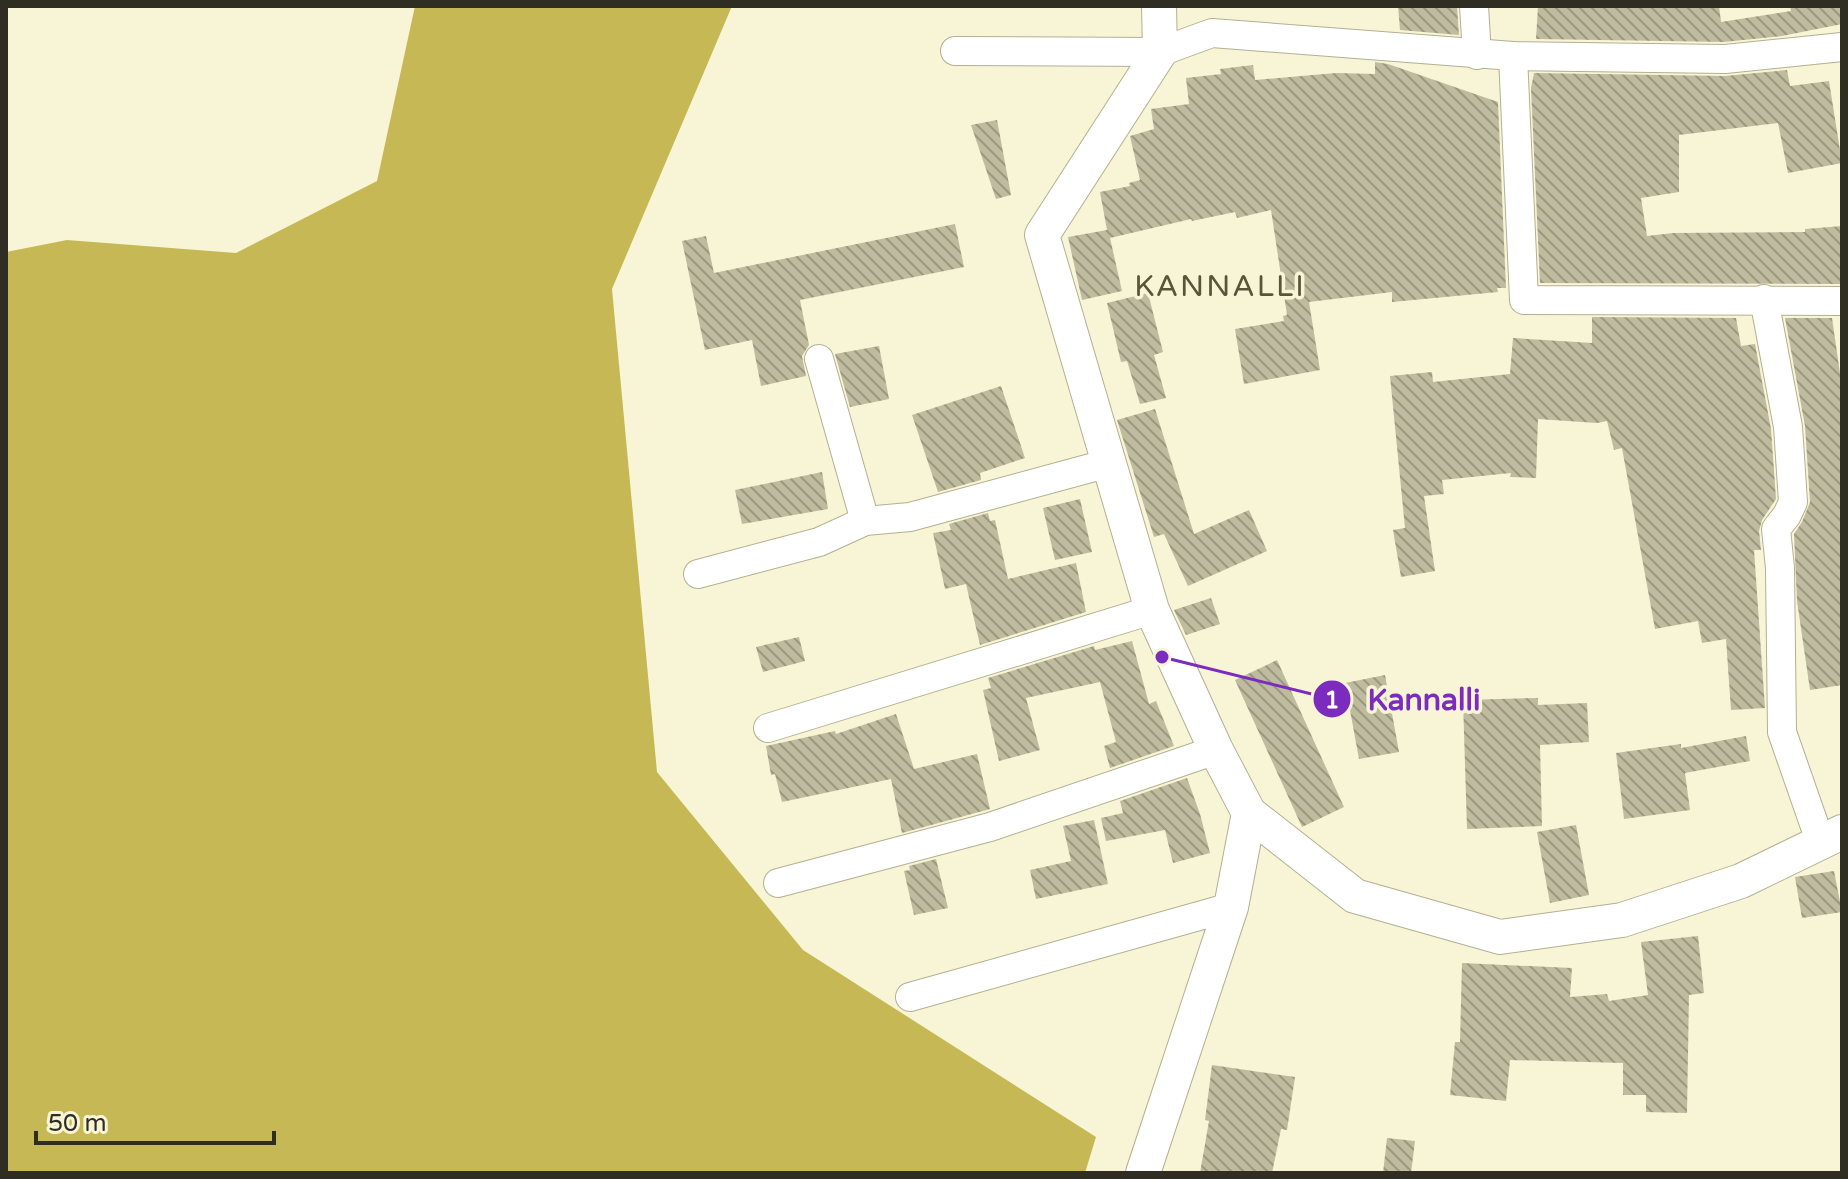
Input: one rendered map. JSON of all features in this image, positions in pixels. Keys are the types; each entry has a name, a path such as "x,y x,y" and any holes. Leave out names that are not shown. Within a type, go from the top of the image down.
{"street":[{"path":"1159,6 1160,52 1042,235 1152,610 1216,750 1249,813 1355,896 1500,937 1622,920 1741,881 1831,837 1782,732 1780,568 1776,529 1793,502 1788,427 1764,299"},
{"path":"1474,6 1477,55"},
{"path":"955,51 1160,52 1212,33 1513,56 1725,59 1842,47"},
{"path":"1513,56 1524,300 1842,301"},
{"path":"819,359 865,521"},
{"path":"698,574 819,542 865,521 910,517 1109,463"},
{"path":"768,728 1152,610"},
{"path":"778,883 990,827 1216,750"},
{"path":"1143,1173 1231,907 1249,813"},
{"path":"910,997 1231,907"}],"shaded area":[{"path":"415,6 732,6 612,289 657,772 803,950 1096,1137 1085,1173 6,1173 6,252 67,240 236,253 377,181"}],"building":[{"path":"1398,6 1457,6 1459,35 1400,30"},
{"path":"1538,6 1719,6 1721,22 1791,11 1790,6 1842,6 1842,24 1782,36 1724,42 1536,39"},
{"path":"1375,62 1498,102 1506,288 1497,288 1498,292 1392,302 1392,292 1309,302 1320,370 1244,384 1235,329 1284,321 1283,316 1287,315 1271,210 1237,218 1235,212 1191,219 1110,238 1122,291 1082,300 1068,237 1107,230 1100,192 1130,186 1129,183 1140,180 1130,136 1154,129 1151,109 1189,104 1186,78 1221,74 1220,69 1253,65 1255,80 1336,73 1375,74"},
{"path":"1787,70 1790,86 1829,81 1842,163 1788,173 1778,123 1679,135 1679,192 1641,198 1647,236 1805,232 1805,229 1842,226 1842,284 1540,283 1531,88 1534,73 1725,76"},
{"path":"997,120 1011,195 996,199 971,125"},
{"path":"955,224 964,267 800,300 809,345 802,356 806,376 761,386 752,340 705,350 682,241 706,236 714,273"},
{"path":"1148,293 1163,352 1154,355 1166,398 1140,404 1127,361 1121,362 1107,303"},
{"path":"1592,317 1736,318 1741,346 1755,344 1771,429 1776,499 1762,520 1759,531 1761,550 1754,550 1765,708 1731,710 1726,639 1702,643 1698,621 1655,629 1622,448 1614,450 1607,421 1538,419 1536,478 1510,477 1511,473 1442,480 1444,494 1424,496 1435,571 1401,577 1393,530 1405,528 1390,376 1432,372 1433,382 1510,374 1513,338 1592,343"},
{"path":"1785,318 1832,318 1842,387 1842,685 1810,690 1797,601 1794,534 1810,502 1805,426"},
{"path":"879,346 889,399 850,407 835,354"},
{"path":"1001,386 1025,458 980,473 981,480 938,492 912,415"},
{"path":"1155,409 1194,534 1249,510 1267,551 1188,586 1164,534 1154,537 1117,420"},
{"path":"822,472 828,509 742,524 735,490"},
{"path":"1080,499 1092,552 1055,560 1043,508"},
{"path":"988,513 990,521 995,520 1008,579 1076,563 1086,612 980,645 966,584 945,589 933,533 951,530 949,524"},
{"path":"1211,598 1220,624 1186,635 1174,610"},
{"path":"799,637 805,661 763,672 756,647"},
{"path":"1132,641 1149,704 1156,701 1174,746 1110,768 1104,746 1116,742 1100,682 1026,698 1040,750 999,761 983,690 991,688 988,678 1094,646 1095,650"},
{"path":"1277,660 1344,807 1302,827 1235,680"},
{"path":"1385,675 1399,752 1359,759 1345,683"},
{"path":"1538,698 1538,705 1587,703 1589,742 1540,745 1542,826 1467,829 1463,700"},
{"path":"896,714 914,769 977,754 990,809 902,833 891,779 782,802 775,774 771,775 766,746 835,731 836,734"},
{"path":"1746,736 1750,761 1685,773 1690,810 1624,819 1616,753 1681,744 1681,748"},
{"path":"1187,778 1210,853 1173,863 1165,830 1106,841 1101,818 1123,813 1120,801"},
{"path":"1094,820 1108,884 1036,899 1030,870 1071,861 1063,826"},
{"path":"1576,825 1589,895 1550,903 1537,832"},
{"path":"936,859 948,908 914,915 904,871 910,870 909,866"},
{"path":"1834,871 1842,912 1802,918 1795,877"},
{"path":"1698,936 1704,993 1689,995 1687,1113 1646,1112 1646,1095 1623,1095 1623,1063 1510,1060 1506,1101 1450,1095 1455,1042 1460,1042 1462,963 1572,968 1570,997 1607,994 1609,1001 1648,995 1641,942"},
{"path":"1212,1065 1295,1077 1287,1130 1281,1129 1272,1173 1200,1173 1209,1121 1205,1120"},
{"path":"1387,1138 1415,1141 1411,1173 1383,1173"}],"place":[{"name":"Kannalli","path":"1162,657"}],"district":[{"name":"KANNALLI","path":"1220,286"}]}
